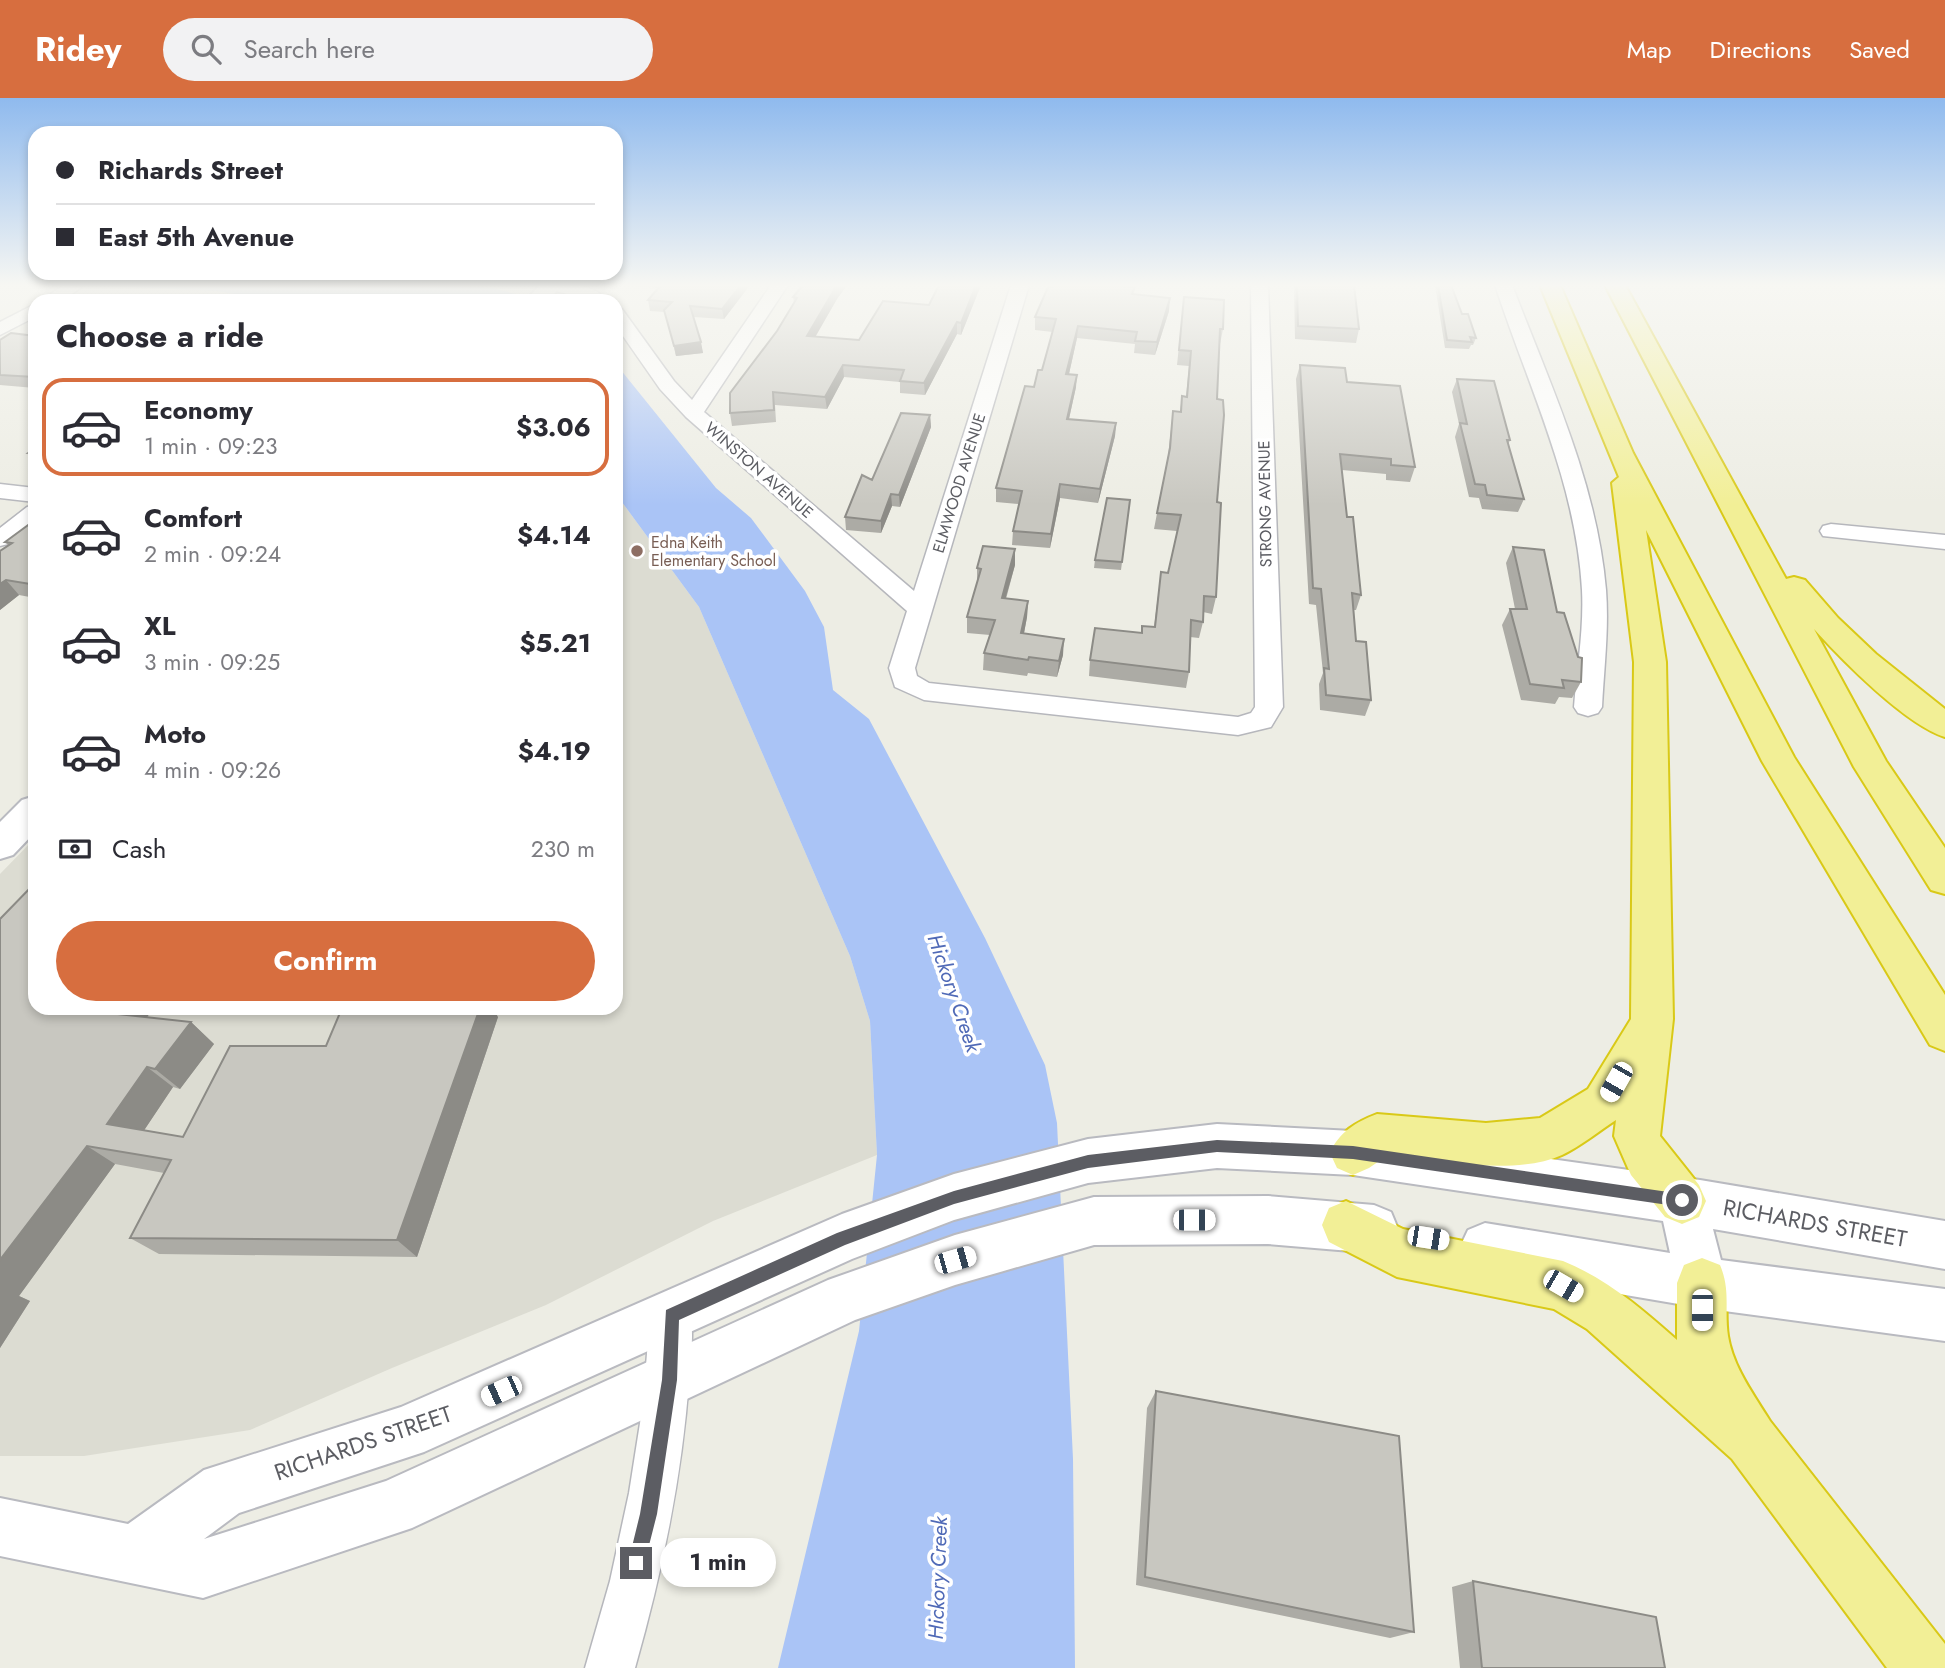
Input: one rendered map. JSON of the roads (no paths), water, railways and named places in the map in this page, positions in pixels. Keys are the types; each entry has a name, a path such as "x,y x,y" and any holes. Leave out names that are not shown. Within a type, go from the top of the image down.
{"highway":[{"path":"1581,358 1620,453 1779,761 1945,1032"},
{"path":"1654,358 1872,767 1945,879"},
{"path":"1620,453 1650,662 1652,1019 1637,1136 1647,1159 1682,1200"},
{"path":"1727,498 1823,623 1916,705 1945,725"},
{"path":"1353,1153 1377,1135 1416,1136 1486,1145 1547,1139 1604,1103 1652,1019"},
{"path":"1346,1224 1397,1252 1563,1286 1605,1311 1751,1440"},
{"path":"1702,1283 1702,1336 1724,1398 1751,1440 1925,1668"}],"street":[{"name":"WINSTON AVENUE","path":"648,358 692,413 920,609"},
{"path":"692,413 729,358"},
{"name":"ELMWOOD AVENUE","path":"904,681 902,668 997,358"},
{"name":"STRONG AVENUE","path":"904,681 924,691 1238,726 1261,720 1269,707 1262,358"},
{"path":"1530,358 1570,466 1583,519 1594,590 1588,707"},
{"path":"0,491 28,494"},
{"path":"0,539 28,517"},
{"path":"1831,531 1945,542"},
{"path":"0,845 28,816"},
{"name":"RICHARDS STREET","path":"134,1555 224,1490 405,1433 842,1238 954,1197 1088,1161 1217,1146 1353,1153 1682,1200 1945,1245"},
{"path":"1682,1200 1702,1283"},
{"path":"0,1527 204,1569 392,1508 846,1298 955,1260 1094,1221 1268,1220 1346,1224 1702,1283 1945,1315"},
{"path":"619,1666 649,1514 670,1380 671,1315"}],"water":[{"name":"Hickory Creek","path":"623,373 716,488 751,518 805,591 824,627 833,690 869,719 985,938 1045,1065 1057,1123 1073,1459 1075,1668 778,1668 859,1331 877,1155 870,1021 850,956 699,607 623,504"}],"place":[{"name":"Edna Keith Elementary School","path":"637,551"}]}
